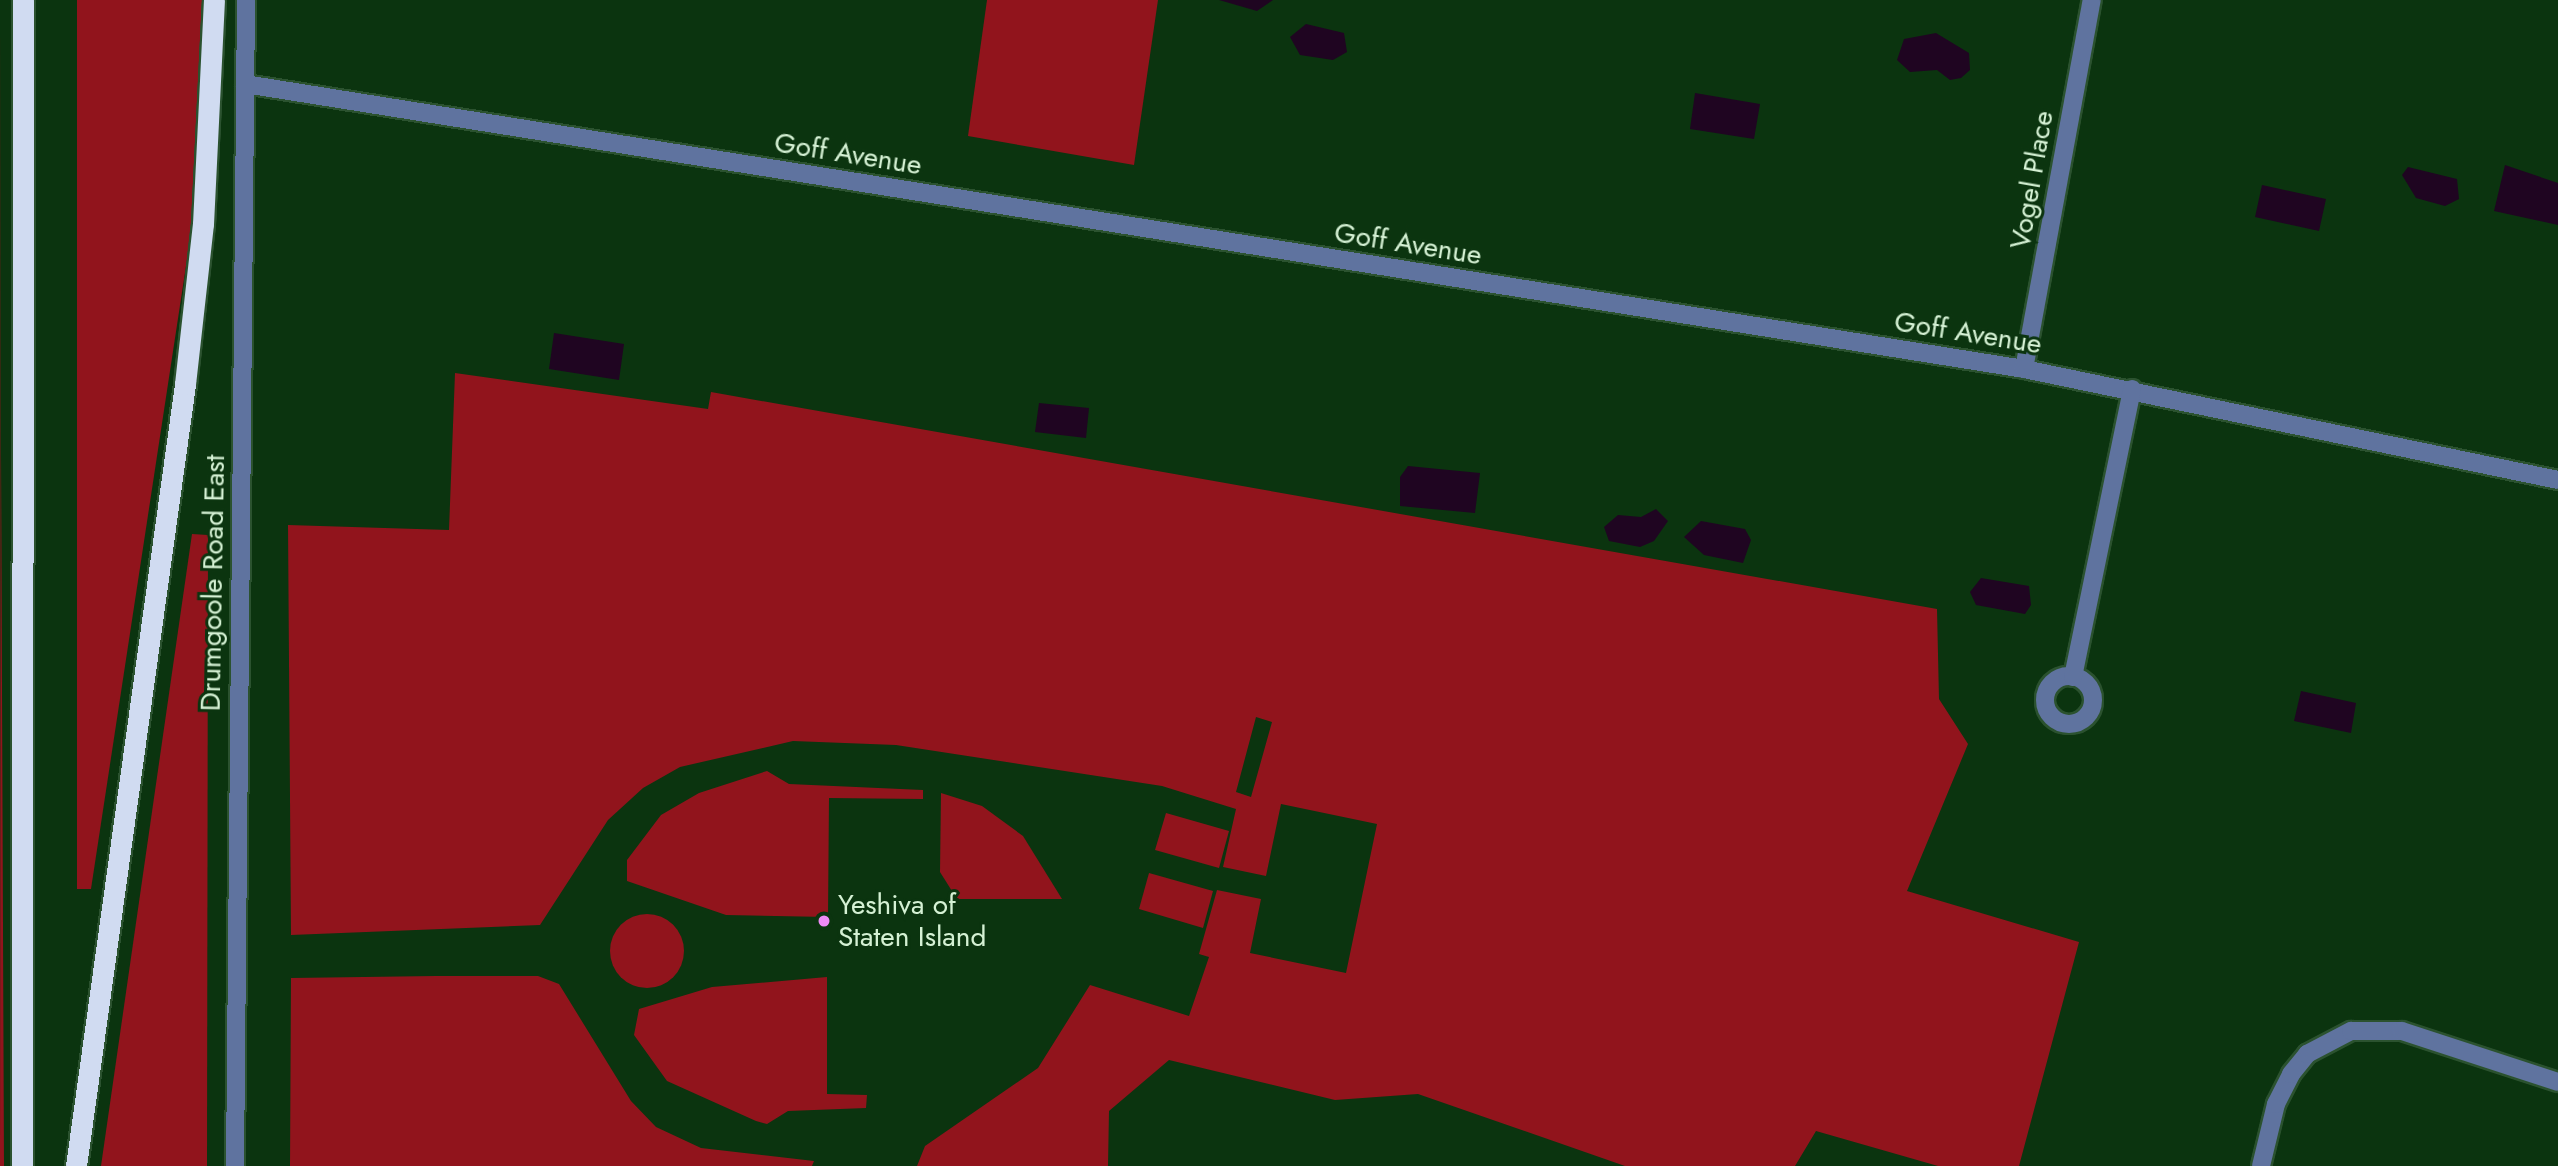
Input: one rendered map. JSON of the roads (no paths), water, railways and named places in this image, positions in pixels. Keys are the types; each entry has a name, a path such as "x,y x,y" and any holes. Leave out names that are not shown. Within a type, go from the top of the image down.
{"highway":[{"path":"22,1166 23,0"},
{"path":"76,1166 185,384 203,223 214,0"}],"street":[{"name":"Drumgoole Road East","path":"235,1166 246,0"},
{"name":"Vogel Place","path":"2024,369 2092,0"},
{"name":"Goff Avenue","path":"245,84 2024,369 2132,389 2558,480"},
{"path":"2073,677 2132,389"},
{"path":"2261,1166 2276,1104 2291,1074 2307,1054 2351,1031 2402,1031 2558,1082"}],"place":[{"name":"Yeshiva of Staten Island","path":"824,921"}]}
